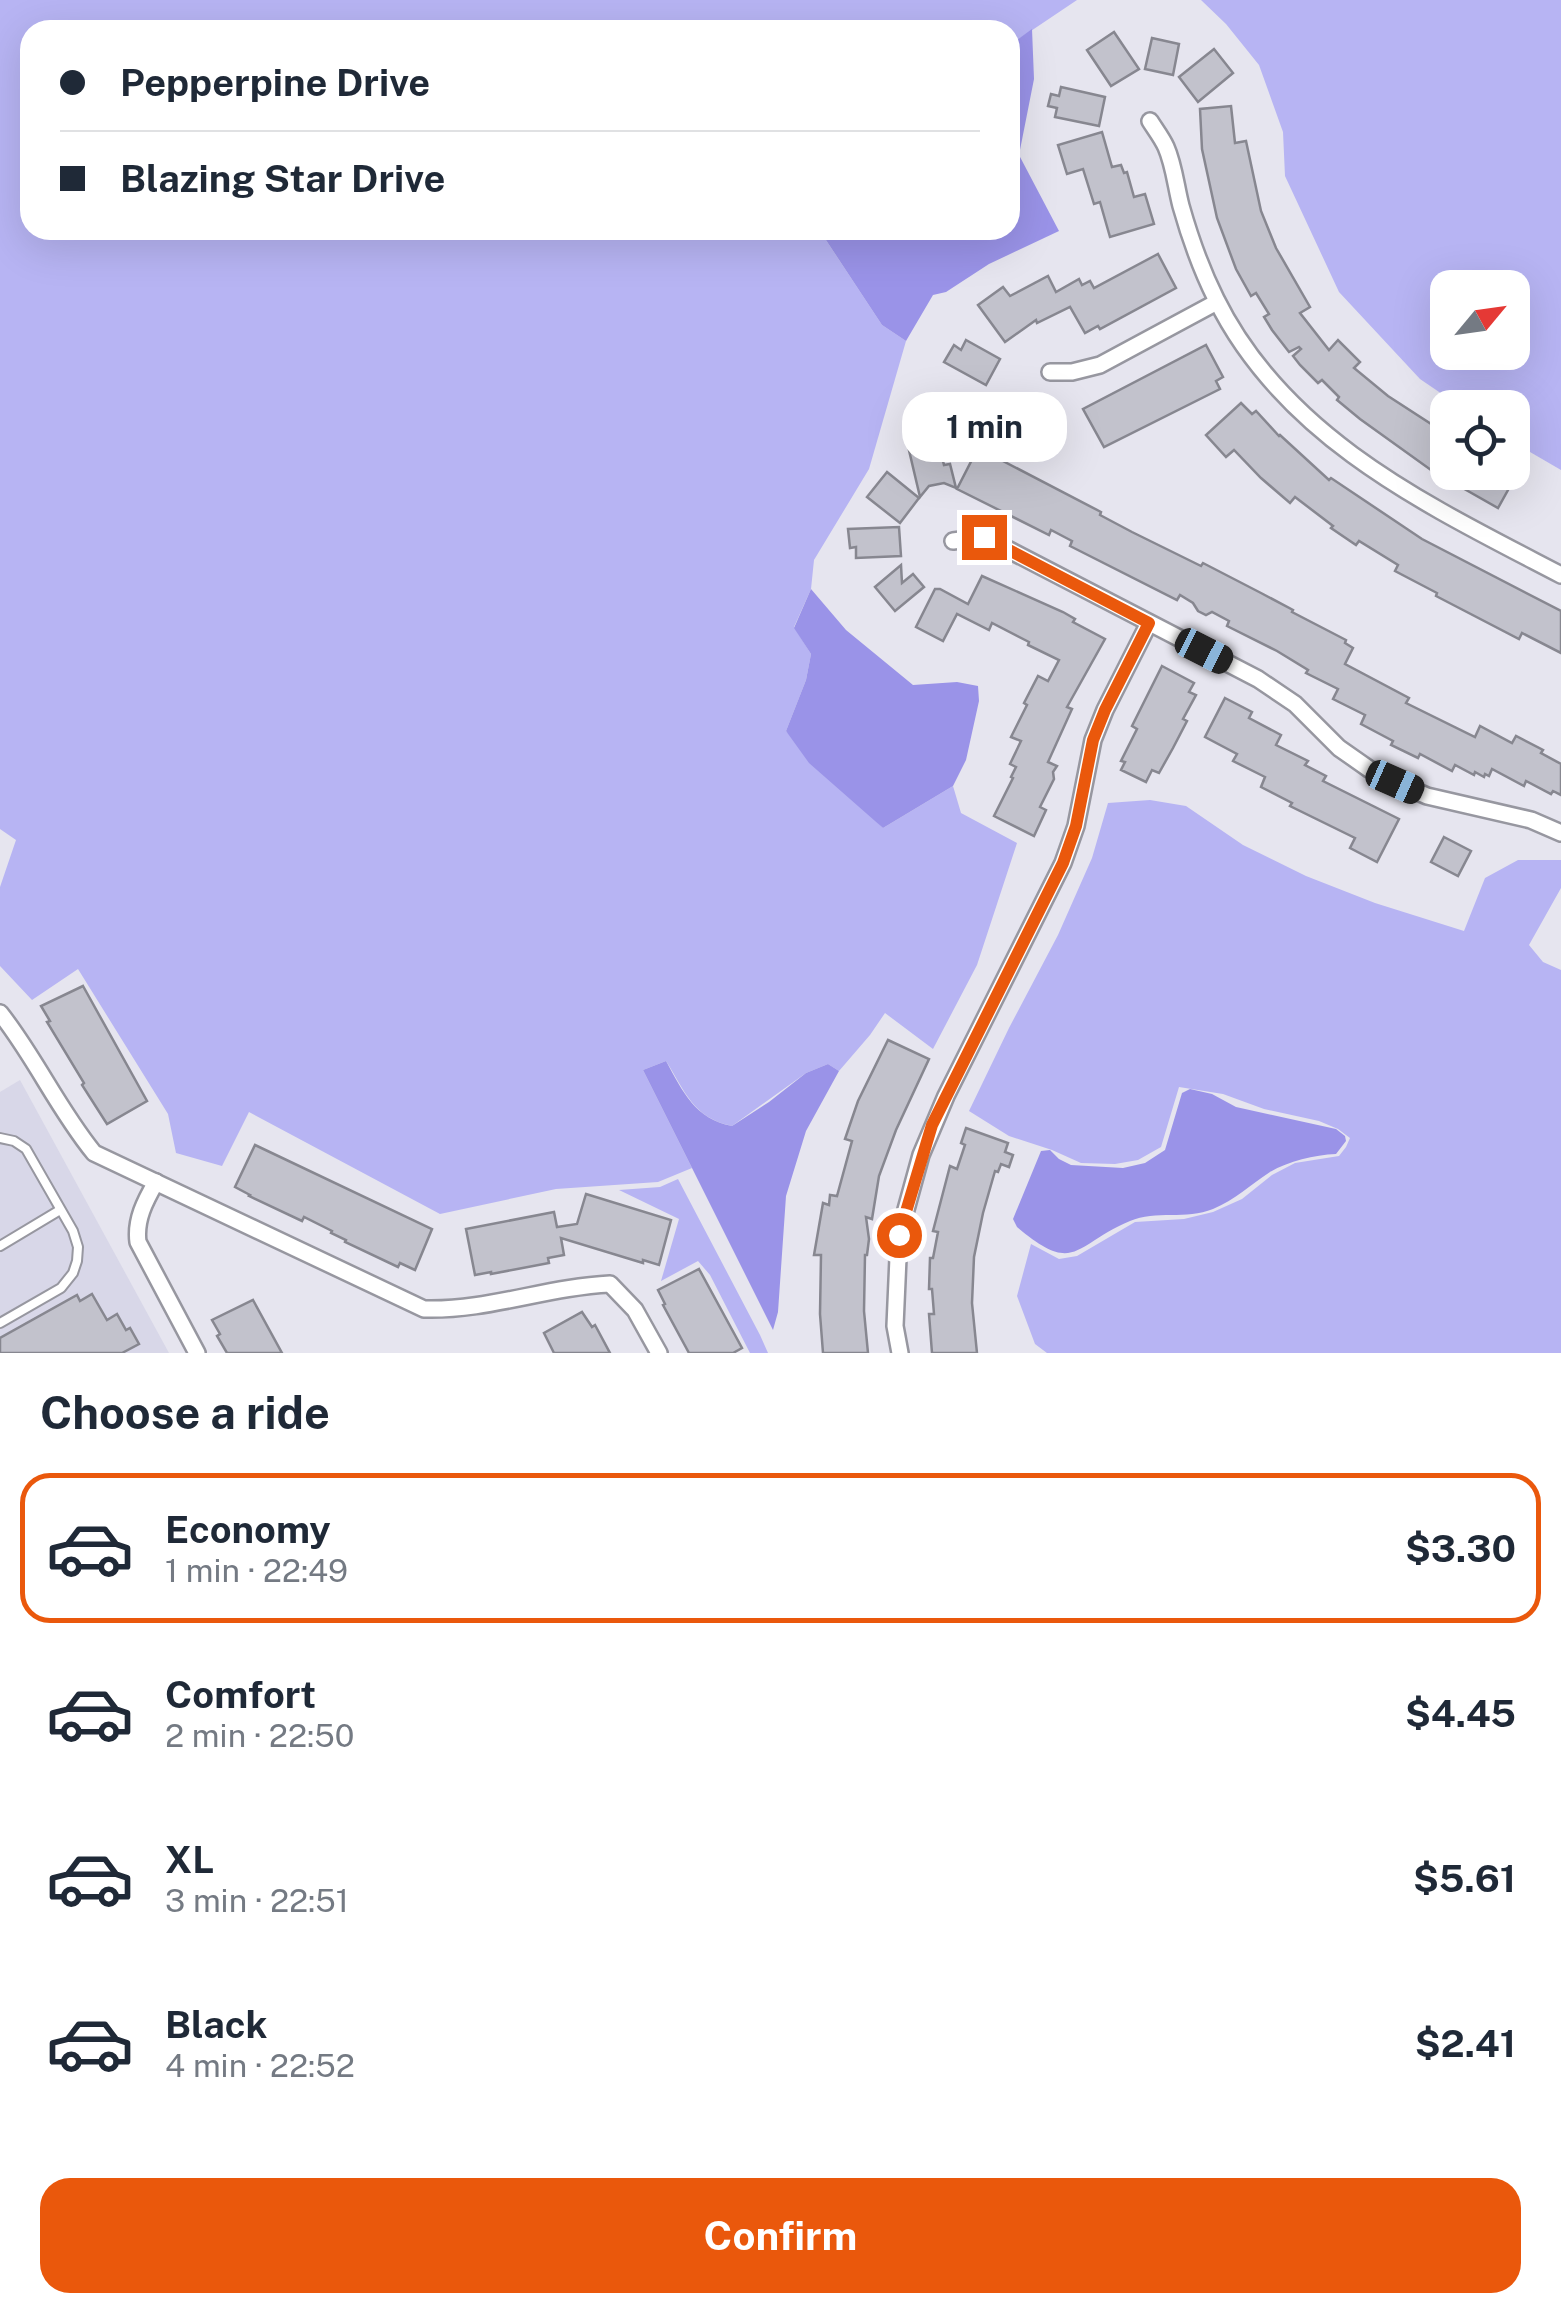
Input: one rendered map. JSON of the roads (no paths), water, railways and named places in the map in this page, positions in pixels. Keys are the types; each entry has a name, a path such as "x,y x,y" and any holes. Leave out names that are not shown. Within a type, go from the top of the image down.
{"street":[{"path":"1150,121 1167,148 1196,255 1217,302 1256,364 1282,394 1336,444 1398,487 1561,575"},
{"path":"1050,372 1072,372 1100,365 1217,302"},
{"path":"953,541 984,537 1258,678 1295,704 1340,748 1382,776 1427,796 1531,820 1561,833"},
{"path":"900,1353 895,1326 899,1235 922,1155 946,1096 1063,863 1076,826 1093,740 1149,623"},
{"path":"0,1012 71,1124 94,1153 424,1309 448,1310 582,1285 610,1284 635,1310 660,1353"},
{"path":"156,1182 136,1228 138,1242 197,1353"}],"lane":[{"path":"0,1138 26,1149 73,1230 78,1247 73,1273 61,1288 0,1323"},
{"path":"0,1246 60,1210"}]}
